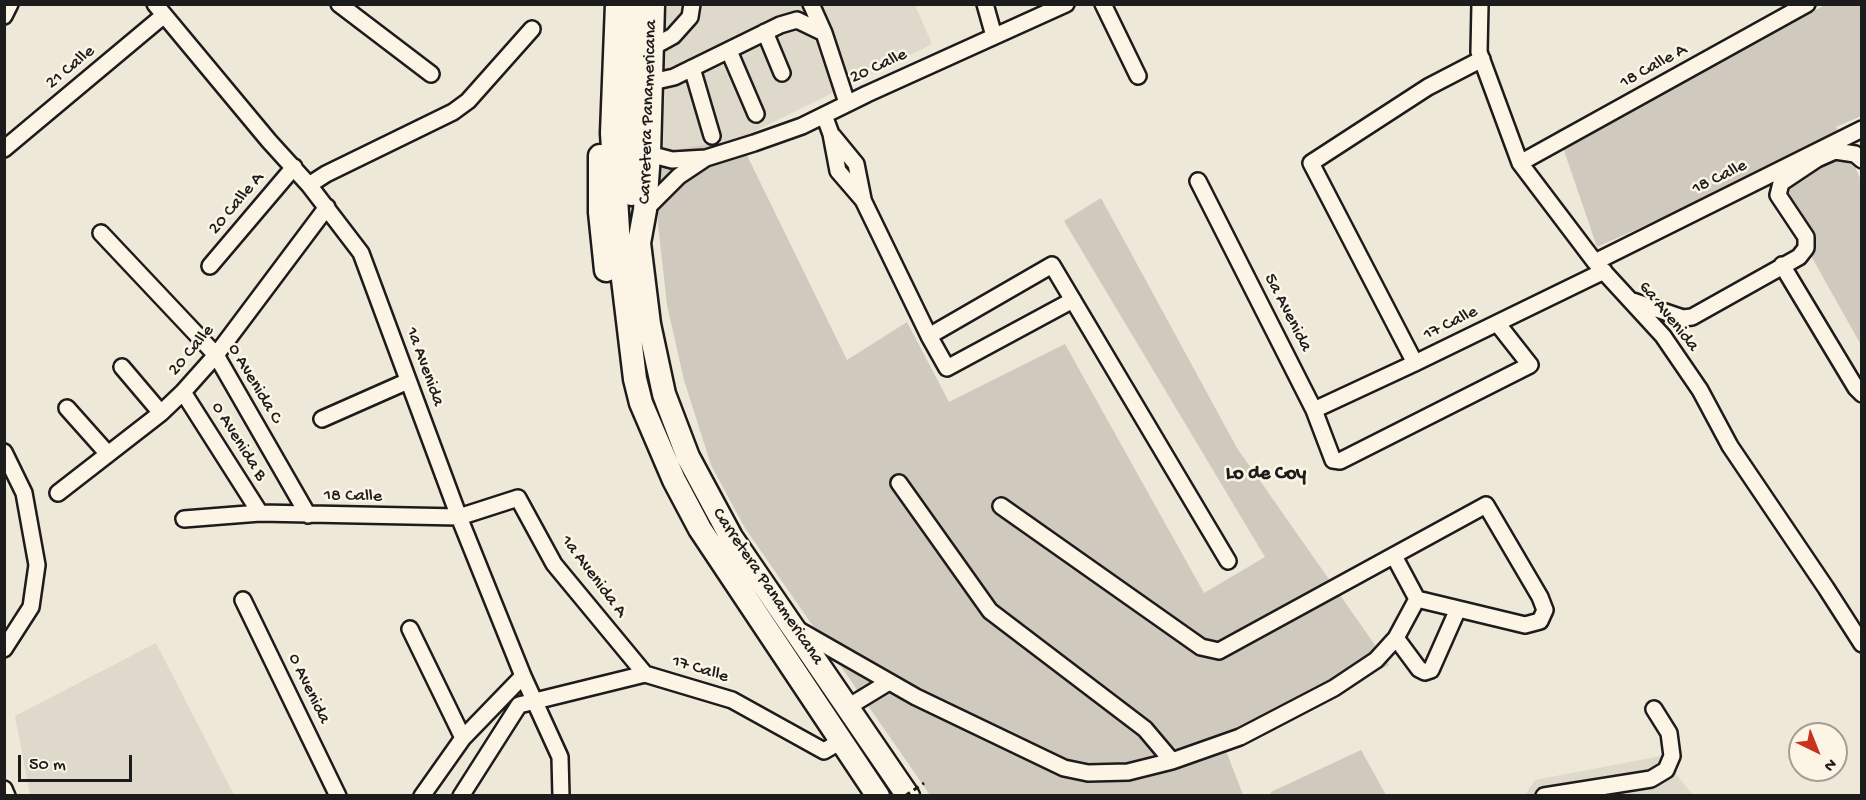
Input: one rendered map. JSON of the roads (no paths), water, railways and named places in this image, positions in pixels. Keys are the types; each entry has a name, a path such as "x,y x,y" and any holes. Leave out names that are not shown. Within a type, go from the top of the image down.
{"highway":[{"path":"602,4 600,212 614,317 635,379"},
{"name":"Carretera Panamericana","path":"617,4 612,133 619,246 635,379 641,403 674,480 700,529 878,795"},
{"path":"635,4 632,196 639,243"},
{"name":"Carretera Panamericana","path":"653,4 649,154 645,210 639,243 649,324 664,394 688,457 731,537 848,707 912,791"}],"street":[{"path":"4,16 10,4"},
{"path":"339,4 431,74"},
{"path":"653,47 673,36 690,17 692,4"},
{"path":"811,4 824,33 847,104"},
{"path":"985,4 994,36"},
{"name":"20 Calle","path":"649,154 672,160 706,158 802,126 1066,4"},
{"path":"1103,4 1138,76"},
{"name":"6a Avenida","path":"1480,4 1479,52 1520,164 1600,266 1663,336 1700,390 1730,446 1862,644"},
{"name":"18 Calle A","path":"1520,164 1807,4"},
{"name":"21 Calle","path":"4,149 159,10"},
{"name":"1a Avenida","path":"159,10 309,185 361,253 459,518 523,676 560,757 561,795"},
{"path":"652,82 674,77 780,25 798,21 824,33"},
{"path":"309,185 326,174 453,112 468,101 532,29"},
{"path":"765,32 782,73"},
{"path":"729,51 756,114"},
{"path":"1415,363 1311,163 1428,87 1482,60"},
{"path":"692,68 712,136"},
{"path":"824,115 831,134 856,164 863,200 929,336 948,368 1073,300"},
{"name":"18 Calle","path":"1600,266 1862,129"},
{"path":"1630,300 1683,318 1692,317 1799,257 1806,248 1806,237 1778,195 1781,183 1816,159 1835,151 1855,153 1862,160"},
{"name":"20 Calle","path":"645,210 679,176 706,158"},
{"name":"20 Calle A","path":"210,266 294,167"},
{"name":"5a Avenida","path":"1198,181 1314,410 1334,460 1340,461 1530,365 1497,323"},
{"name":"20 Calle","path":"58,492 161,412 183,392 216,355 327,207"},
{"name":"0 Avenida C","path":"101,233 216,355 308,516"},
{"path":"929,336 1052,265 1228,561"},
{"path":"1782,265 1856,388 1862,394"},
{"name":"17 Calle","path":"1314,410 1497,323 1600,266"},
{"path":"122,368 161,412"},
{"path":"322,419 408,381"},
{"name":"0 Avenida B","path":"183,392 260,513"},
{"path":"67,408 108,454"},
{"path":"4,452 24,493 37,565 31,607 4,649"},
{"path":"899,483 990,611 1145,729 1172,761"},
{"name":"18 Calle","path":"184,519 260,513 459,518 518,498"},
{"name":"1a Avenida A","path":"518,498 554,564 645,674"},
{"path":"1001,506 1201,647 1219,651 1486,505 1540,597 1545,610 1540,621 1525,626 1418,599 1394,556"},
{"path":"795,628 916,697 1064,768 1088,773 1128,772 1172,761 1240,737 1334,688 1376,660 1396,638 1418,599"},
{"name":"0 Avenida","path":"243,600 338,795"},
{"path":"1396,638 1419,669 1425,672 1431,670 1458,609"},
{"path":"410,629 463,738"},
{"name":"17 Calle","path":"460,795 519,705 645,674 732,700 824,750 841,741"},
{"path":"422,795 463,738 523,676"},
{"path":"848,707 889,682"},
{"path":"1545,795 1565,794 1651,779 1666,770 1672,756 1669,733 1654,709"},
{"path":"4,789 7,795"}],"district":[{"name":"Lo de Coy","path":"1266,475"}]}
